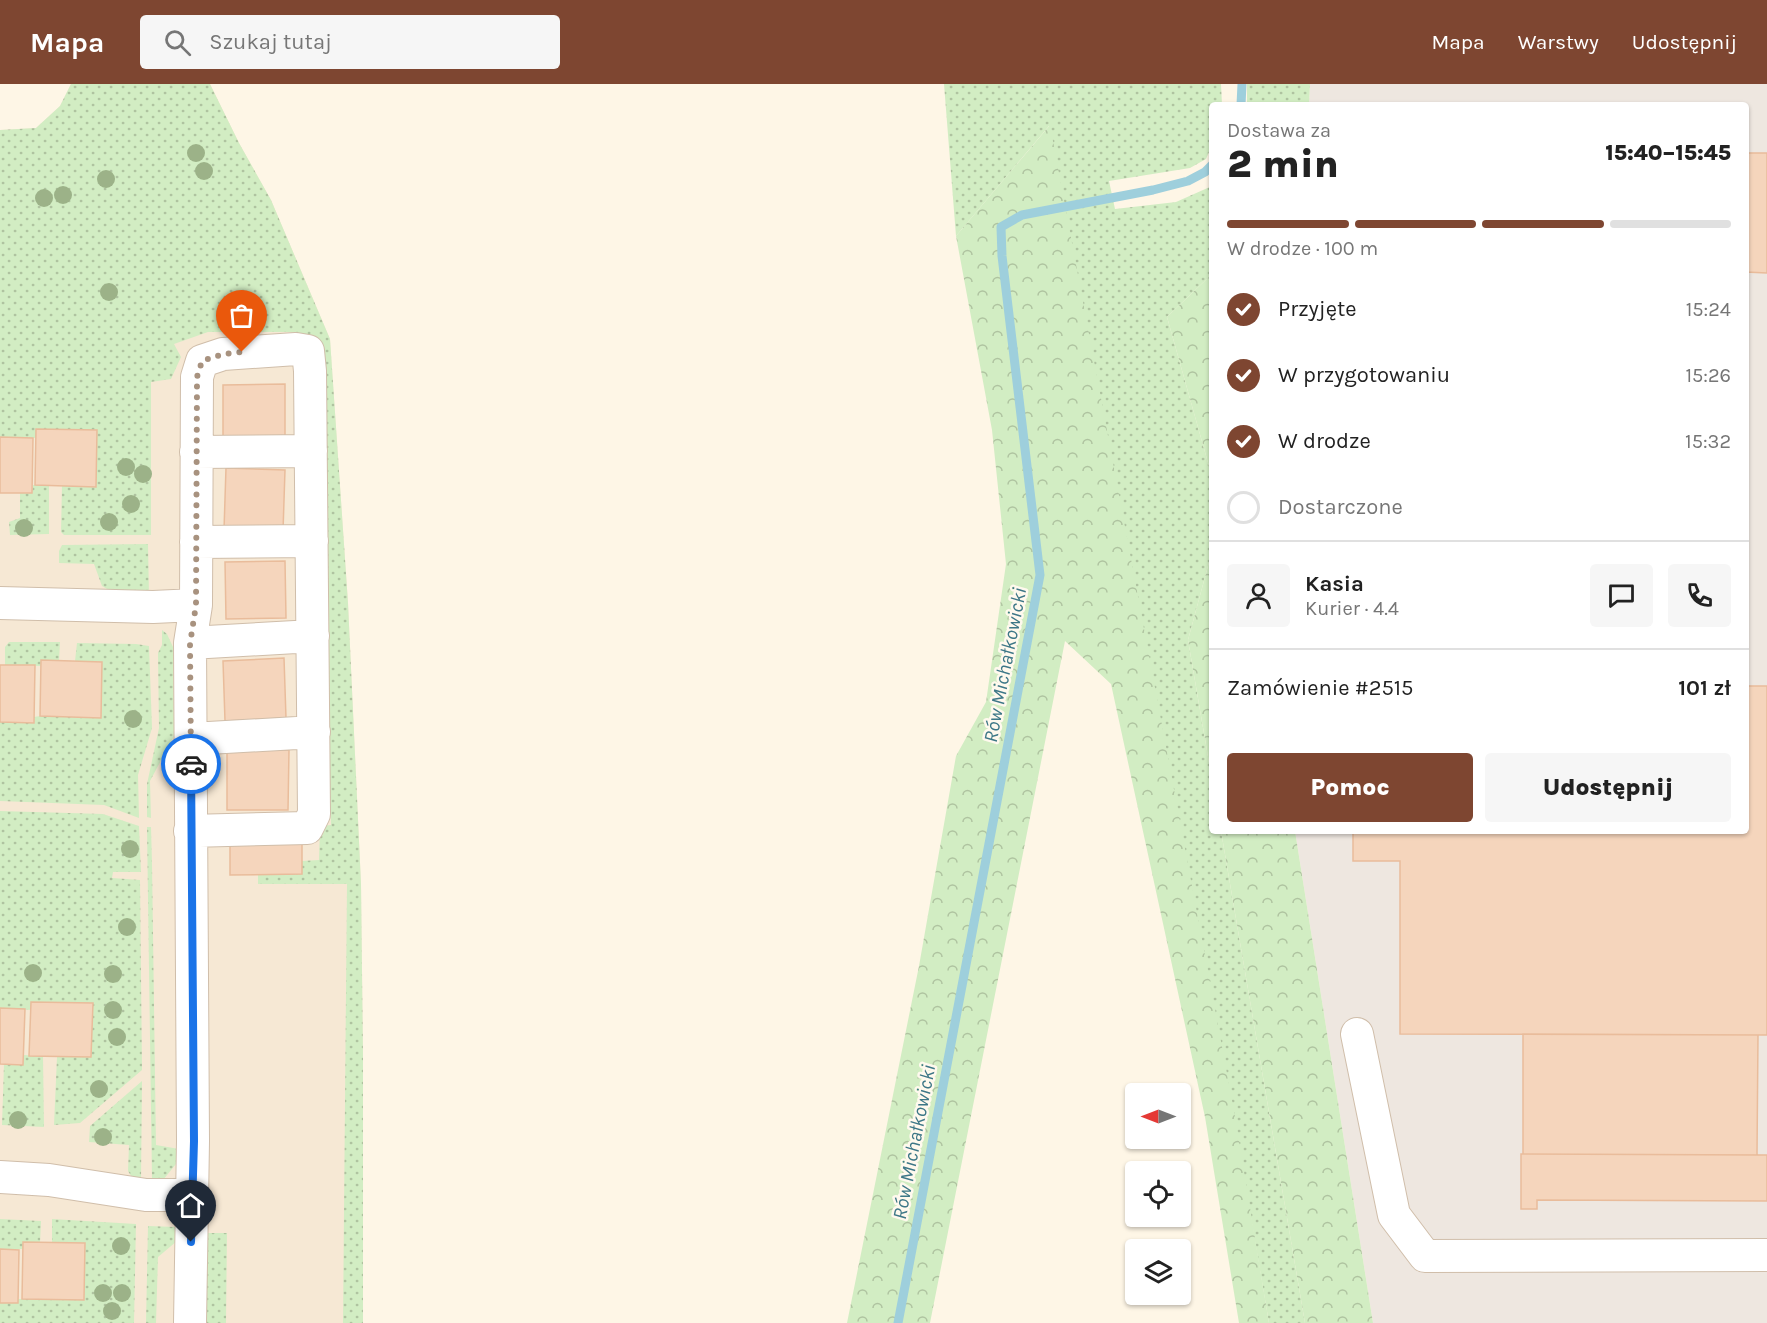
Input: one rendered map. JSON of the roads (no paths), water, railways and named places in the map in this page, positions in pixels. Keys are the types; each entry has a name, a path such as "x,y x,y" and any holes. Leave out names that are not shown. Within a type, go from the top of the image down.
{"street":[{"path":"190,831 307,828 314,814 308,351 296,349 223,354 202,361 197,377 196,605 190,644 190,831 194,1141 191,1195 190,1323"},
{"path":"196,452 311,451"},
{"path":"196,542 312,541"},
{"path":"0,603 153,608 196,605"},
{"path":"190,644 313,636"},
{"path":"191,739 314,732"},
{"path":"1357,1034 1394,1215 1425,1256 1767,1255"},
{"path":"0,1177 49,1180 146,1195 191,1195"}],"waterway":[{"name":"Rów Michałkowicki","path":"1241,102 1242,84"},
{"name":"Rów Michałkowicki","path":"898,1323 1040,575 1002,256 1001,227 1022,215 1188,181 1209,168"}]}
